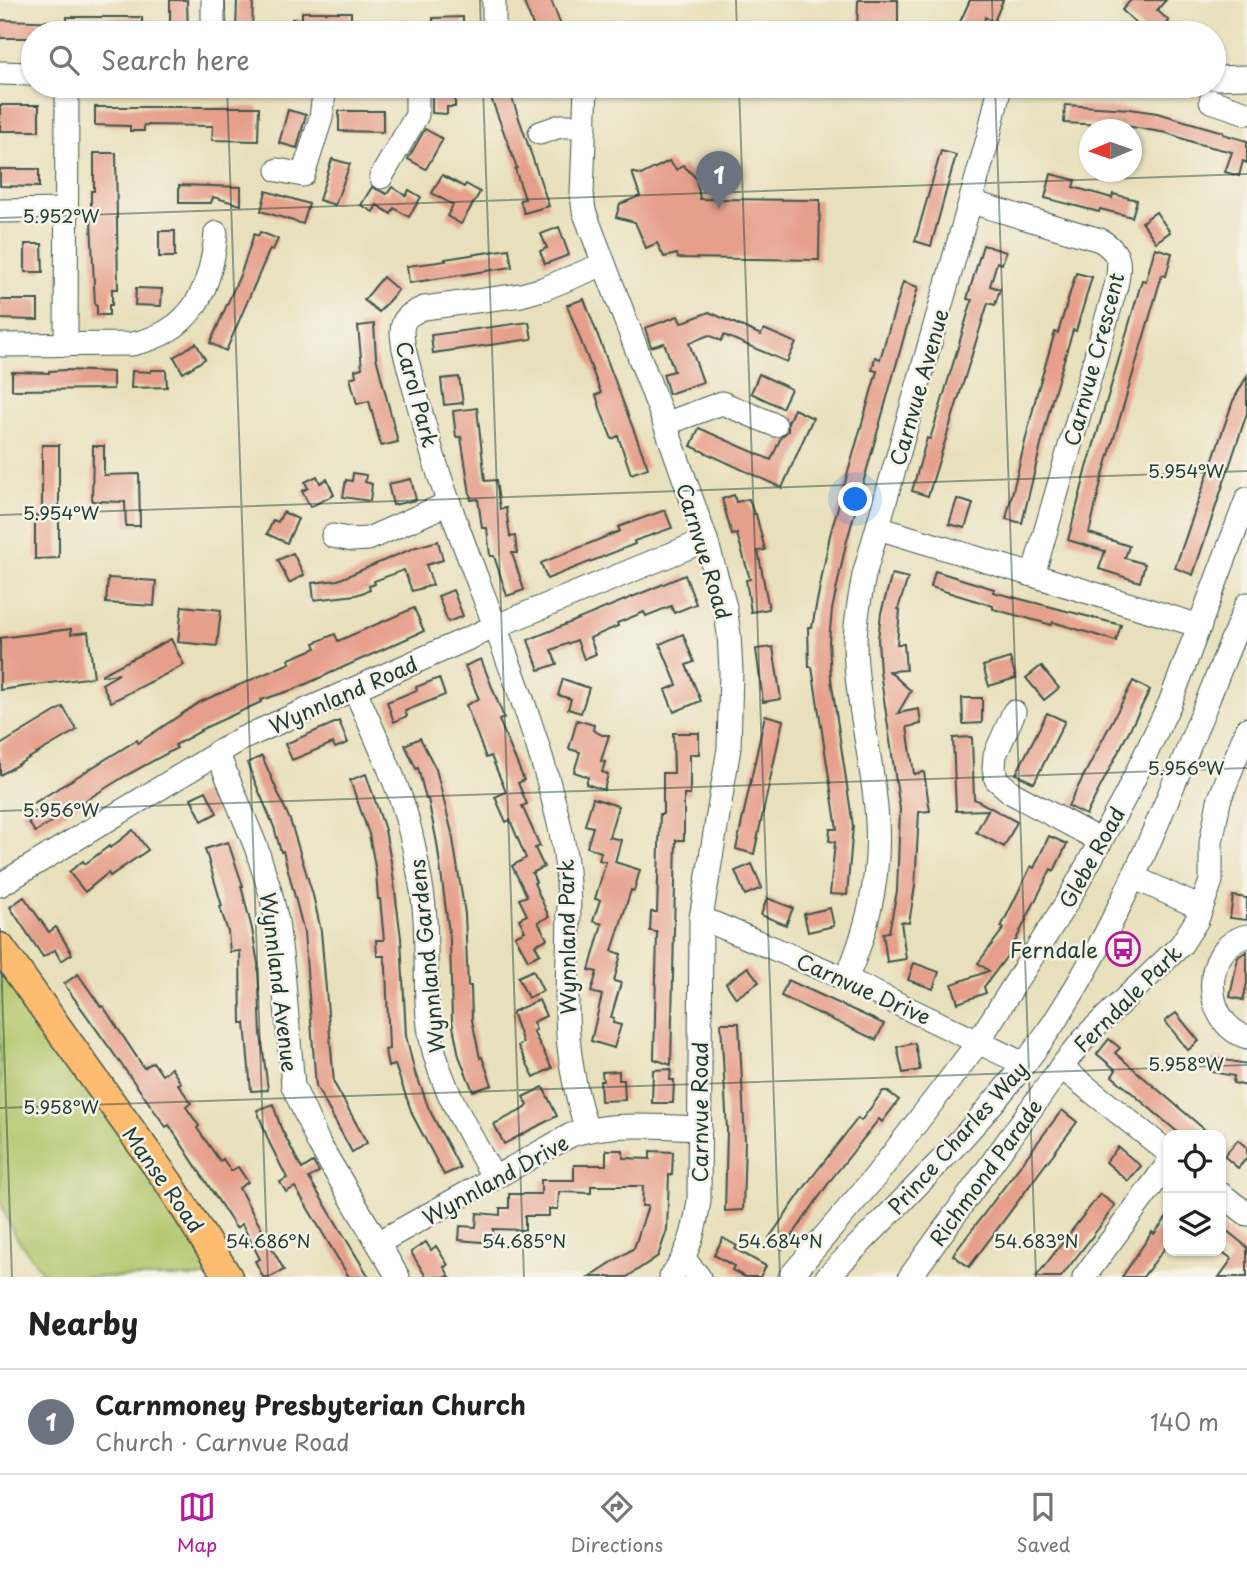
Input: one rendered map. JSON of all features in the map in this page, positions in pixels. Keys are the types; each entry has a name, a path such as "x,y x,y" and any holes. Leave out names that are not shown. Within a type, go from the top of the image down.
{"main road":[{"name":"Manse Road","path":"0,947 169,1183 228,1277"}],"street":[{"path":"213,0 213,21"},
{"path":"494,0 494,21"},
{"path":"0,74 21,74"},
{"path":"1226,78 1247,77"},
{"path":"66,345 67,98"},
{"path":"278,170 303,176 321,118 324,98"},
{"path":"381,177 417,115 417,98"},
{"name":"Carnvue Road","path":"585,98 582,194 584,211 706,540 725,607 729,634 729,748 701,918 698,1043 699,1200 685,1271"},
{"name":"Carnvue Avenue","path":"846,979 866,927 873,899 876,869 876,807 863,723 855,641 857,612 998,98"},
{"path":"1211,101 1247,113"},
{"path":"540,133 560,126 584,126"},
{"name":"Carnvue Crescent","path":"971,202 1100,240 1112,247 1118,257 1120,269 1033,575"},
{"path":"0,211 65,211"},
{"path":"0,345 132,344 153,340 172,330 188,316 199,297 214,257 216,233"},
{"name":"Carol Park","path":"494,627 449,503 404,349 401,332 404,320 412,312 424,308 521,295 543,289 604,264"},
{"path":"665,424 722,403 775,425"},
{"name":"Glebe Road","path":"790,1277 875,1177 979,1041 1067,902 1101,841 1170,703 1247,499"},
{"path":"333,536 352,540 368,539 449,503"},
{"path":"878,528 1200,626"},
{"name":"Wynnland Road","path":"0,885 241,739 494,627 706,540"},
{"name":"Prince Charles Way","path":"827,1277 981,1118 1024,1064 1087,969 1133,877 1247,604"},
{"name":"Wynnland Park","path":"494,627 543,764 563,845 569,886 567,1016 570,1056 576,1097 587,1130"},
{"name":"Wynnland Gardens","path":"355,690 402,803 414,847 422,888 426,933 428,1018 439,1070 450,1099 494,1178"},
{"path":"1014,712 995,755 996,779 1012,793 1101,841"},
{"name":"Ferndale Park","path":"1061,1067 1089,1033 1181,945 1197,920 1210,881 1211,843 1219,801 1242,754 1247,729"},
{"name":"Wynnland Avenue","path":"217,752 256,847 270,891 283,971 293,1086 319,1144 398,1277"},
{"path":"1133,877 1201,908"},
{"name":"Carnvue Drive","path":"701,918 846,979 1024,1064"},
{"path":"1247,936 1241,937 1224,951 1214,970 1211,994 1220,1016 1239,1035 1247,1037"},
{"path":"1061,1067 1163,1148"},
{"name":"Richmond Parade","path":"910,1277 1061,1067"},
{"name":"Wynnland Drive","path":"378,1243 561,1141 587,1130 611,1127 700,1128"},
{"path":"1084,1277 1163,1171"},
{"path":"1226,1197 1245,1208"}],"green space":[{"path":"0,965 220,1277 46,1277 14,1234 0,1201"}],"building":[{"path":"170,0 187,0 188,21 170,21"},
{"path":"237,0 253,0 252,21 236,21"},
{"path":"523,0 551,0 559,21 531,21"},
{"path":"858,0 898,0 898,21 857,21"},
{"path":"970,0 1003,0 994,21 985,17 984,21 960,21"},
{"path":"1131,0 1166,0 1157,10 1169,21 1134,21 1122,10"},
{"path":"302,12 351,12 351,21 292,21 302,19"},
{"path":"67,17 142,17 142,21 67,21"},
{"path":"463,17 463,21 433,21 433,18"},
{"path":"0,20 34,21 21,21 21,38 0,38"},
{"path":"432,98 455,98 455,107 447,107 447,114 432,113"},
{"path":"491,98 512,98 549,206 524,213 520,200 525,199 515,169 517,168"},
{"path":"0,105 39,105 39,131 0,131"},
{"path":"1065,105 1157,113 1247,141 1247,163 1243,161 1239,176 1225,172 1232,152 1167,133 1142,129 1142,119 1079,119 1079,124 1064,123"},
{"path":"95,107 259,107 258,141 212,140 213,126 144,125 144,131 130,131 130,126 95,125"},
{"path":"288,110 306,115 297,148 279,143"},
{"path":"339,111 383,111 383,132 339,131"},
{"path":"425,129 443,139 426,169 408,159"},
{"path":"941,151 956,155 931,246 915,241"},
{"path":"94,153 116,153 118,289 112,289 109,315 97,315 95,305 91,221"},
{"path":"332,159 350,164 335,205 319,200"},
{"path":"669,161 677,170 683,165 696,178 700,199 820,200 819,260 678,258 677,254 664,257 657,243 646,248 635,222 616,217 620,204 640,196 632,172 641,175"},
{"path":"0,169 39,169 39,187 0,186"},
{"path":"1051,174 1075,180 1073,187 1112,198 1113,194 1137,200 1132,217 1100,209 1099,212 1045,198"},
{"path":"442,175 480,192 461,224 447,216 453,205 432,193"},
{"path":"179,185 241,187 241,205 213,197 211,203 179,203"},
{"path":"372,187 387,194 392,187 406,196 409,190 421,197 409,217 394,208 391,214 377,205 373,212 361,205"},
{"path":"266,191 309,204 303,224 261,211"},
{"path":"1156,212 1170,232 1156,242 1142,222"},
{"path":"559,227 569,255 545,264 540,251 547,248 541,234"},
{"path":"159,231 175,231 175,257 159,257"},
{"path":"260,232 278,239 273,250 270,249 226,351 210,343 241,273 254,234 258,236"},
{"path":"25,244 42,244 43,272 25,272"},
{"path":"983,245 1006,252 1002,264 997,262 990,286 1000,289 995,305 988,303 928,496 912,491 972,300 967,299"},
{"path":"1155,248 1172,253 1166,276 1162,275 1101,482 1089,533 1129,546 1125,558 1145,564 1140,582 1099,569 1105,551 1068,540 1142,280 1146,281"},
{"path":"509,249 512,267 409,283 407,266"},
{"path":"1076,273 1092,277 1052,400 1022,523 1006,519 1037,393"},
{"path":"383,277 398,290 379,312 364,300"},
{"path":"903,282 918,287 846,544 832,610 829,641 831,679 853,826 847,895 830,894 835,842 829,841 830,829 837,829 812,667 809,667 808,627 812,627 830,535 877,371 872,370 875,357 880,359"},
{"path":"136,288 162,289 161,306 135,305"},
{"path":"584,299 648,468 631,474 618,436 612,439 602,414 596,395 601,393 567,305"},
{"path":"0,300 38,300 38,320 0,319"},
{"path":"709,312 761,335 764,329 796,343 787,362 724,335 721,341 709,335 689,343 703,382 669,394 663,374 674,371 666,348 664,343 651,347 645,328 678,316 681,323"},
{"path":"529,322 532,339 433,353 431,335"},
{"path":"374,324 376,357 398,442 381,446 369,401 357,404 350,378 356,376 355,370 362,368 358,326"},
{"path":"196,343 205,359 183,373 174,357"},
{"path":"65,370 113,372 113,389 12,390 12,372 49,373"},
{"path":"166,370 167,387 131,388 132,371"},
{"path":"759,374 791,389 782,408 751,393"},
{"path":"1247,376 1247,413 1193,575 1175,568 1233,401"},
{"path":"459,377 463,403 444,405 441,379"},
{"path":"477,408 485,481 496,480 500,509 506,508 510,537 515,536 517,553 512,553 524,590 507,596 494,556 490,556 487,528 482,528 478,499 471,500 461,437 456,437 453,411"},
{"path":"794,409 813,418 782,488 691,446 699,428 771,460 781,437 788,431 788,422"},
{"path":"42,445 59,445 59,558 35,559 35,516 42,516"},
{"path":"93,446 104,446 104,475 139,474 140,526 126,526 125,502 92,501"},
{"path":"353,473 366,475 365,482 372,484 370,501 343,497 346,480 352,481"},
{"path":"317,476 320,483 327,479 334,495 310,507 302,491 308,488 305,482"},
{"path":"411,479 416,500 393,505 388,484"},
{"path":"734,495 736,502 749,499 756,514 765,550 758,551 769,609 751,612 746,580 750,579 737,534 732,535 722,499"},
{"path":"957,499 973,504 965,528 949,524"},
{"path":"665,510 672,528 634,541 635,544 547,579 541,563 620,531 618,527"},
{"path":"283,512 298,519 287,543 267,534 273,520 278,522"},
{"path":"438,541 443,560 426,565 433,585 412,591 404,570 374,581 375,584 369,586 370,590 356,595 314,600 312,583 338,580 416,547"},
{"path":"293,553 304,575 289,583 278,560"},
{"path":"935,571 994,589 993,592 1121,625 1116,641 1053,622 1052,625 993,609 993,606 931,587"},
{"path":"892,574 908,578 898,609 897,644 904,644 906,670 889,671 911,691 898,713 919,709 921,724 907,727 914,774 924,772 930,811 919,812 915,886 909,923 901,922 906,959 887,962 883,933 889,932 897,891 900,809 880,672 878,639 881,613"},
{"path":"685,575 696,604 674,613 671,606 646,616 644,612 617,623 618,626 590,638 596,654 584,659 577,640 551,650 557,664 539,670 528,640"},
{"path":"108,578 156,581 154,606 106,603"},
{"path":"453,590 463,616 448,622 438,596"},
{"path":"182,606 221,610 217,646 178,642"},
{"path":"414,608 424,631 295,689 261,700 200,730 175,745 177,748 125,776 35,832 21,811 137,740 138,743 200,702 290,663 289,659 316,648 314,643 335,634 338,641"},
{"path":"71,629 71,634 88,632 94,677 0,690 0,638"},
{"path":"683,634 694,662 686,665 701,701 674,712 665,690 677,685 660,644"},
{"path":"171,639 184,665 111,702 102,684 119,674 102,674"},
{"path":"773,647 781,699 763,702 756,649"},
{"path":"1010,658 1016,678 989,686 983,666"},
{"path":"481,659 504,718 499,720 524,780 518,783 527,804 522,806 540,846 535,848 544,867 532,873 549,917 538,922 547,939 535,945 540,954 528,960 515,936 525,931 519,919 527,915 519,899 527,896 512,866 526,858 510,820 506,822 495,797 506,792 491,756 486,758 466,705 479,699 465,666"},
{"path":"1041,666 1059,688 1044,700 1026,678"},
{"path":"439,678 445,695 405,711 407,716 394,722 387,702"},
{"path":"563,679 589,688 581,713 568,709 571,699 558,695"},
{"path":"1133,681 1150,690 1086,815 1068,806"},
{"path":"962,698 982,698 982,723 963,724"},
{"path":"63,707 77,730 0,775 0,745"},
{"path":"1047,713 1065,721 1034,783 1016,774"},
{"path":"765,715 783,720 754,854 736,849"},
{"path":"577,720 594,725 593,730 602,735 609,735 601,761 605,762 602,772 608,774 604,790 586,784 588,777 574,772 580,752 569,749"},
{"path":"339,721 348,743 335,748 333,743 292,760 285,744"},
{"path":"673,733 699,733 699,754 690,754 690,795 684,795 684,840 676,840 671,1065 654,1059 657,932 650,931 651,912 657,912 663,773 674,773"},
{"path":"972,737 974,799 1017,822 1004,847 976,832 988,810 956,811 953,738"},
{"path":"420,738 436,769 452,833 465,914 472,1020 480,1058 482,1057 492,1085 473,1091 459,1056 452,1021 450,940 437,843 418,768 416,769 405,745"},
{"path":"262,756 290,820 313,895 321,931 334,1083 367,1143 352,1152 316,1086 304,932 283,851 281,852 274,827 247,763"},
{"path":"366,774 385,830 392,867 401,938 406,1036 416,1077 429,1109 460,1168 444,1175 413,1116 395,1065 388,1067 385,1050 389,1049 386,967 384,956 377,956 376,940 384,940 380,899 369,834 350,780"},
{"path":"206,791 217,813 202,821 191,798"},
{"path":"593,798 618,806 609,837 621,840 615,862 640,870 612,951 621,954 614,981 621,983 611,1017 614,1018 613,1023 621,1025 614,1048 591,1041 602,995 591,992 597,972 589,970 602,924 593,921 600,900 595,899 606,862 599,860 601,852 587,847 593,827 585,825"},
{"path":"133,830 148,850 110,876 108,873 85,892 69,872 83,861 85,864 109,846 110,848"},
{"path":"1049,836 1067,844 1054,871 1051,869 1010,952 984,987 986,993 958,1003 952,984 989,971 978,963 1004,928 1001,927"},
{"path":"228,842 243,886 258,964 261,1034 268,1090 251,1091 245,1023 241,1023 240,951 230,952 228,932 220,907 222,906 205,849"},
{"path":"752,864 762,888 745,895 735,871"},
{"path":"1233,896 1247,898 1247,920 1230,918"},
{"path":"24,897 49,932 56,927 72,954 61,961 55,950 43,957 10,907"},
{"path":"767,898 793,908 786,925 761,915"},
{"path":"830,908 834,926 808,932 804,914"},
{"path":"1247,951 1247,983 1243,1000 1230,997 1238,957"},
{"path":"914,963 939,972 933,989 908,980"},
{"path":"748,967 759,982 736,998 726,983"},
{"path":"533,970 543,991 528,998 518,977"},
{"path":"78,974 144,1068 153,1062 162,1075 171,1068 191,1103 186,1107 199,1126 197,1128 220,1161 223,1159 231,1171 238,1167 248,1182 239,1188 284,1270 270,1277 263,1277 255,1261 260,1259 242,1224 236,1228 169,1125 166,1127 64,984"},
{"path":"788,980 884,1024 876,1040 781,996"},
{"path":"539,1000 546,1016 533,1022 536,1030 533,1031 552,1068 534,1077 518,1046 523,1043 512,1012"},
{"path":"1176,1013 1199,1041 1188,1050 1165,1021"},
{"path":"721,1023 739,1023 745,1141 743,1210 725,1211 727,1130"},
{"path":"1109,1039 1120,1048 1115,1053 1205,1130 1175,1130 1112,1076 1116,1070 1097,1054"},
{"path":"915,1043 920,1070 903,1073 897,1047"},
{"path":"1214,1058 1247,1064 1247,1086 1233,1083 1234,1076 1212,1072"},
{"path":"671,1069 670,1080 674,1080 673,1103 652,1103 653,1070"},
{"path":"619,1071 619,1080 624,1080 625,1100 601,1101 602,1072"},
{"path":"543,1087 557,1116 504,1144 494,1124 526,1108 528,1105 523,1097"},
{"path":"883,1091 899,1100 882,1122 879,1119 830,1181 783,1249 769,1238 809,1181 858,1118 861,1121"},
{"path":"273,1104 281,1128 302,1169 313,1162 319,1172 309,1178 369,1277 349,1277 295,1187 286,1192 280,1182 287,1178 257,1110"},
{"path":"1062,1110 1077,1122 969,1267 953,1255"},
{"path":"1238,1140 1247,1148 1247,1158 1238,1168 1226,1158 1226,1154"},
{"path":"1118,1147 1141,1166 1128,1181 1106,1162"},
{"path":"606,1150 623,1150 623,1158 650,1159 650,1151 673,1152 672,1175 669,1175 667,1230 658,1256 627,1277 589,1277 634,1248 648,1206 642,1206 643,1186 591,1186 591,1193 559,1192 558,1209 549,1209 549,1216 525,1216 525,1230 493,1229 492,1243 459,1240 460,1226 476,1227 477,1213 500,1215 500,1208 509,1208 509,1194 541,1194 541,1180 574,1180 574,1165 606,1165"},
{"path":"1100,1194 1115,1205 1061,1277 1036,1277"},
{"path":"1163,1222 1163,1251 1143,1277 1122,1277 1152,1232 1154,1234"},
{"path":"1226,1230 1247,1247 1247,1277 1219,1277 1232,1259 1226,1255"},
{"path":"723,1238 737,1246 735,1249 766,1266 760,1277 745,1277 732,1270 734,1266 714,1255"},
{"path":"426,1242 431,1250 436,1246 448,1265 444,1267 450,1277 426,1277 411,1252"}],"place":[{"name":"Carnmoney Presbyterian Church","path":"719,209"},
{"name":"Ferndale","path":"1123,949"}]}
